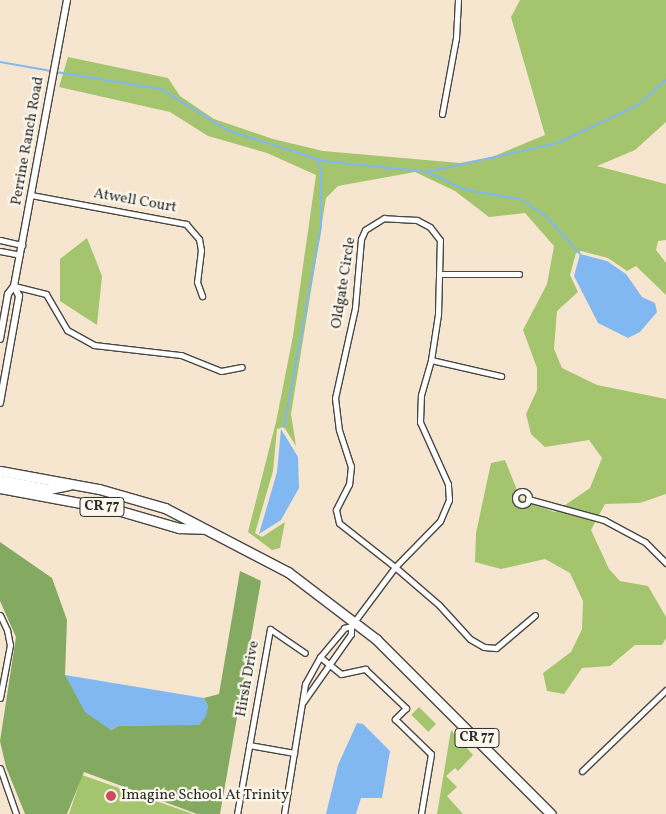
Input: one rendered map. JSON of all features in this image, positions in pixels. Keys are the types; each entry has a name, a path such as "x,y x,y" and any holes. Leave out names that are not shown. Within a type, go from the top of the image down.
{"main road":[{"name":"CR 77","path":"0,471 72,484 165,508 184,515 203,529 288,572 402,663 551,814"},
{"path":"0,480 49,489 72,484"},
{"name":"CR 77","path":"0,488 117,510 179,528 203,529"}],"street":[{"name":"Perrine Ranch Road","path":"0,339 8,294 14,286 67,0"},
{"path":"442,114 456,38 458,0"},
{"name":"Atwell Court","path":"31,195 186,224 194,230 200,245 197,282 202,296"},
{"name":"Oldgate Circle","path":"353,624 395,567 440,521 449,500 448,484 420,422 421,395 431,360 440,274 440,240 430,226 417,220 384,218 365,230 361,239 355,308 335,398 339,430 351,466 349,484 336,510 344,530 395,567"},
{"path":"0,240 22,245"},
{"path":"0,251 20,255"},
{"path":"440,274 519,274"},
{"name":"Perrine Ranch Road","path":"0,403 18,296 14,286"},
{"path":"14,286 46,294 67,330 94,345 181,354 221,371 242,367"},
{"path":"431,360 501,376"},
{"path":"528,499 604,520 645,542 666,563"},
{"path":"395,567 439,605 470,639 484,647 496,648 535,615"},
{"path":"0,615 8,630 10,645 0,698"},
{"path":"284,814 309,674 320,657 344,628 353,624"},
{"path":"303,702 351,634 353,624"},
{"name":"Hirsh Drive","path":"237,814 270,629 305,653"},
{"path":"320,657 341,674 365,669 406,708 395,719 431,754 421,814"},
{"path":"582,771 666,690"},
{"path":"249,745 294,753"},
{"path":"0,768 16,814"}],"green space":[{"path":"520,0 666,0 666,122 635,150 597,166 666,184 666,240 658,241 656,250 666,263 666,295 636,266 627,271 608,258 581,251 576,253 570,275 578,292 557,311 554,349 562,368 597,385 666,399 666,494 640,503 605,504 591,530 609,569 620,581 648,586 666,617 666,638 662,645 635,645 610,666 582,668 564,694 547,691 543,673 571,652 582,629 583,601 570,573 545,559 501,569 475,562 476,533 491,463 505,460 521,500 555,512 590,488 602,458 589,440 545,447 531,434 526,414 537,390 537,368 523,330 547,284 554,246 525,213 489,217 455,191 415,172 338,186 326,198 291,414 296,446 284,427 277,429 273,471 255,533 262,537 285,522 280,548 272,550 248,532 276,422 293,336 316,175 267,153 208,136 170,112 59,87 68,57 168,78 180,96 214,119 273,139 323,151 460,163 492,157 545,135 511,17"},
{"path":"87,238 102,276 97,325 60,301 60,259"},
{"path":"0,542 52,578 67,620 65,675 111,730 118,726 199,724 208,707 204,698 219,694 240,571 261,581 220,814 197,814 84,772 67,814 25,814 6,767 0,741 16,637 0,601"},
{"path":"419,707 436,724 428,732 411,715"},
{"path":"451,730 473,755 458,771 455,768 446,776 457,787 447,796 463,814 437,814"},
{"name":"Imagine School At Trinity","path":"82,775 193,814 69,814"}],"water":[{"path":"580,254 607,261 626,274 642,297 655,303 657,312 640,332 628,338 598,323 574,276"},
{"path":"281,429 298,457 299,488 281,520 259,534 277,472"},
{"path":"65,675 204,698 208,707 206,716 199,725 118,726 111,730 85,712"},
{"path":"357,723 363,724 390,751 382,798 361,798 356,814 326,814 338,765"}],"waterway":[{"path":"0,62 51,71"},
{"path":"56,72 161,89 227,130 323,161 427,172 558,143 638,105 666,80"},
{"path":"284,427 321,228 321,170 317,159"},
{"path":"429,173 466,190 520,199 545,215 580,254"}],"place":[{"name":"Imagine School At Trinity","path":"111,796"}]}
